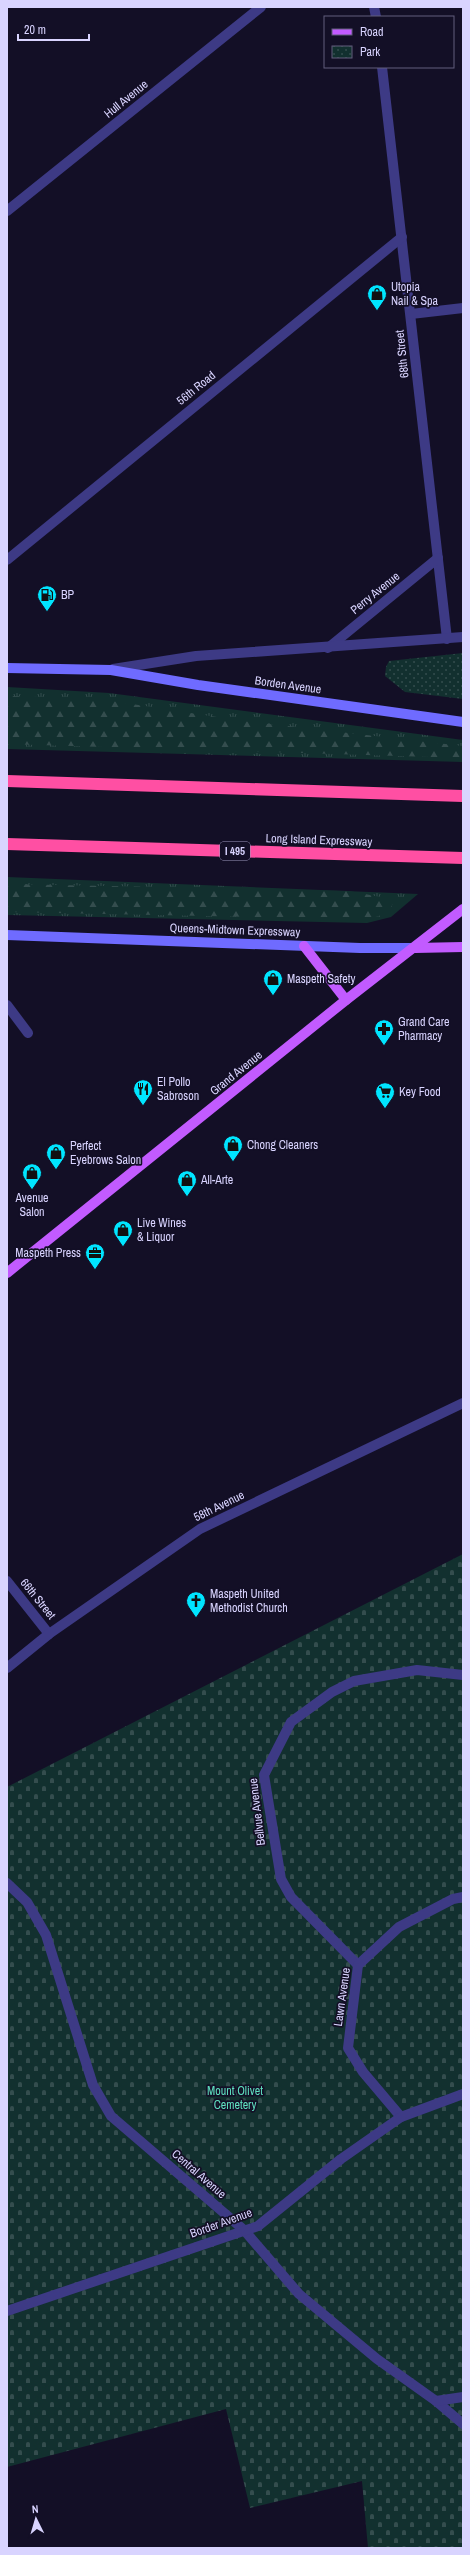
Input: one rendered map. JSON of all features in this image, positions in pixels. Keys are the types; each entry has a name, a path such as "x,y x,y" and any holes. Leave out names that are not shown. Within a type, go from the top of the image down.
{"highway":[{"path":"7,781 463,796"},
{"name":"Long Island Expressway","path":"7,844 463,858"}],"main road":[{"name":"Borden Avenue","path":"7,668 111,670 198,686 463,722"},
{"name":"Grand Avenue","path":"7,1273 346,1000 415,948 463,909"},
{"name":"Queens-Midtown Expressway","path":"7,935 304,946 415,948 463,947"},
{"path":"304,946 346,1000"}],"street":[{"name":"Hull Avenue","path":"7,211 261,7"},
{"name":"68th Street","path":"382,68 447,639"},
{"name":"56th Road","path":"7,560 402,237"},
{"path":"411,314 463,308"},
{"name":"Perry Avenue","path":"328,648 438,558"},
{"name":"Borden Avenue","path":"111,670 196,656 328,648 463,637"},
{"path":"7,1005 28,1033"},
{"name":"58th Avenue","path":"7,1668 49,1634 200,1529 463,1403"},
{"name":"66th Street","path":"7,1581 49,1634"},
{"name":"Bellvue Avenue","path":"358,1965 291,1897 281,1879 264,1775 291,1722 332,1692 354,1681 417,1670 463,1675"},
{"name":"Central Avenue","path":"7,1883 27,1902 46,1936 93,2085 111,2116 244,2230 299,2294 377,2359 436,2401 463,2424"},
{"name":"Lawn Avenue","path":"402,2117 363,2072 348,2048 358,1965 399,1927 453,1899 463,1897"},
{"name":"Border Avenue","path":"7,2312 258,2226 341,2159 402,2117 463,2094"},
{"path":"436,2401 463,2398"}],"green space":[{"path":"463,653 463,699 405,692 385,676 386,667 389,661"},
{"path":"7,687 109,693 463,740 463,762 7,749"},
{"path":"7,696 99,699 243,721 463,746 463,758 7,744"},
{"path":"7,877 418,894 391,917 367,923 7,915"},
{"path":"7,884 349,891 391,899 394,902 384,914 380,916 359,919 7,912"},
{"name":"Mount Olivet Cemetery","path":"463,1554 463,2548 368,2548 362,2481 250,2508 226,2409 7,2467 7,1787"}],"place":[{"name":"Utopia Nail & Spa","path":"377,311"},
{"name":"BP","path":"47,612"},
{"name":"Maspeth Safety","path":"273,996"},
{"name":"Grand Care Pharmacy","path":"384,1046"},
{"name":"El Pollo Sabroson","path":"143,1106"},
{"name":"Key Food","path":"385,1109"},
{"name":"Chong Cleaners","path":"233,1162"},
{"name":"Perfect Eyebrows Salon","path":"56,1170"},
{"name":"Avenue Salon","path":"32,1190"},
{"name":"All-Arte","path":"187,1197"},
{"name":"Live Wines & Liquor","path":"123,1247"},
{"name":"Maspeth Press","path":"95,1270"},
{"name":"Maspeth United Methodist Church","path":"196,1618"}]}
